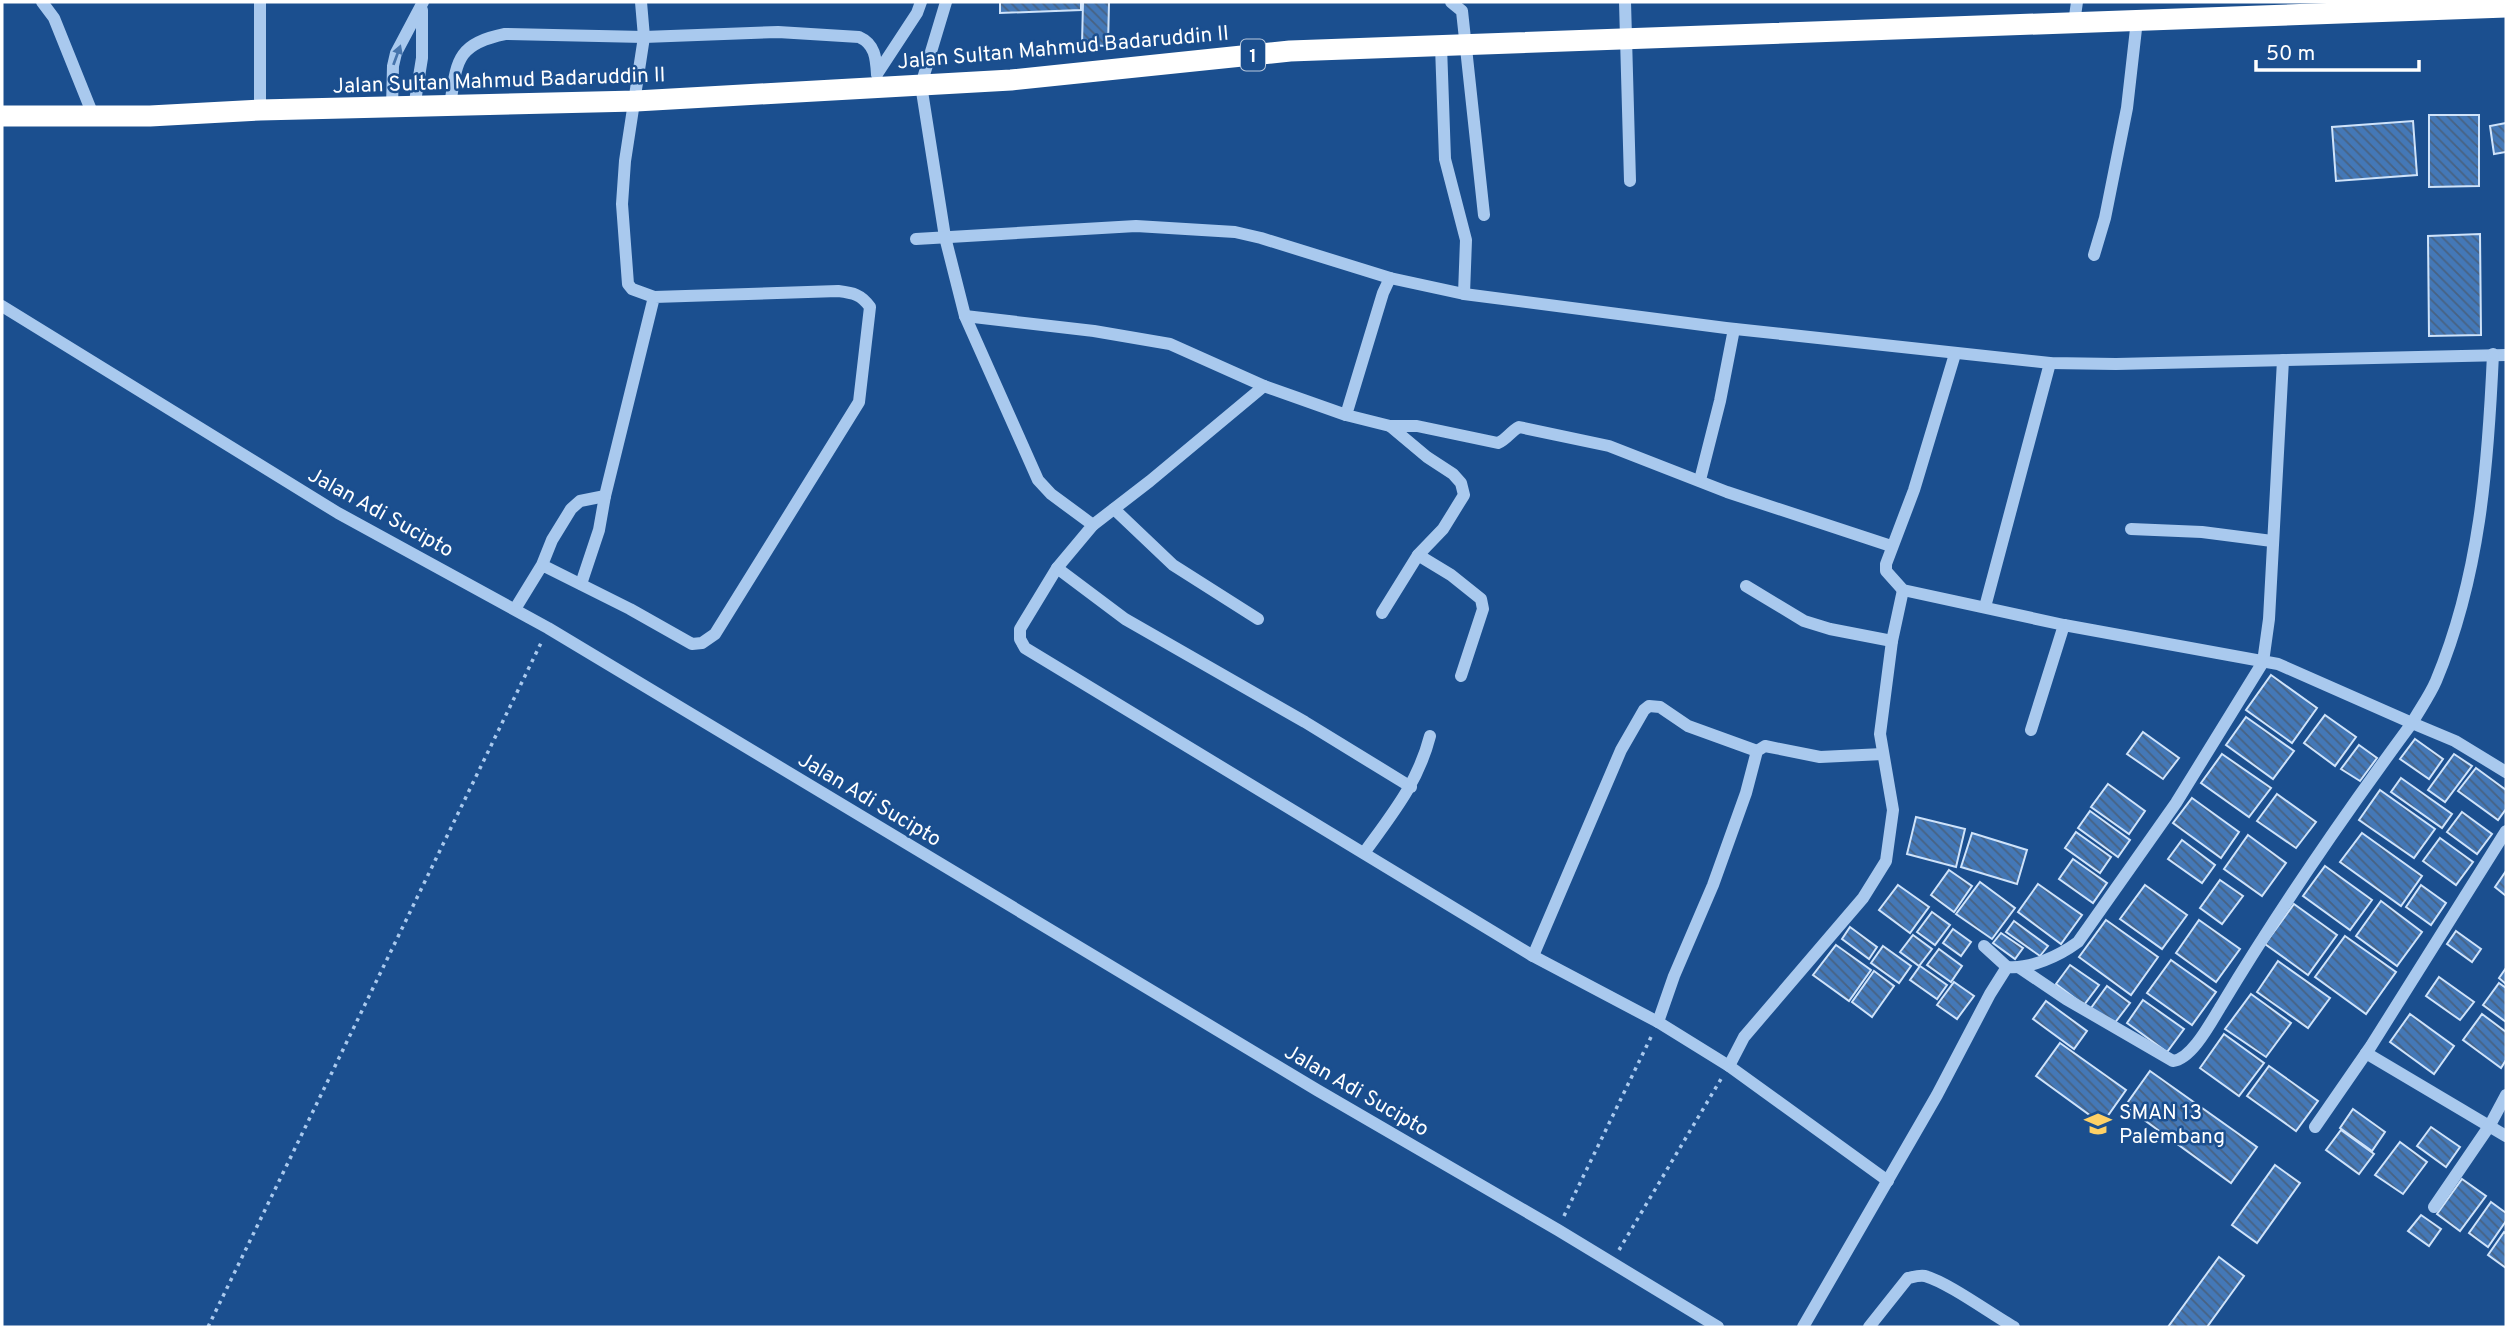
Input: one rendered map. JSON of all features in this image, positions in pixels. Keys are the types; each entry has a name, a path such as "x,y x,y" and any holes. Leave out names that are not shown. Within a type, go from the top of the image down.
{"highway":[{"name":"Jalan Sultan Mahmud Badaruddin II","path":"2,116 93,116 636,101 876,81 921,85 1011,80 1290,51 1625,39 2076,12 2137,20 2270,9 2506,7"}],"street":[{"path":"42,2 54,18 93,116"},
{"path":"260,2 260,110"},
{"path":"542,565 692,644 702,643 715,634 859,402 870,307 864,298 856,293 838,291 654,297 628,285 623,193 625,161 645,37 641,2"},
{"path":"876,81 922,2"},
{"path":"946,2 921,85 945,237 965,316 1038,480 1051,494 1093,525"},
{"path":"1451,2 1462,11 1484,215"},
{"path":"1625,2 1630,181"},
{"path":"414,108 422,58 423,4"},
{"path":"392,108 396,53 423,4"},
{"path":"2094,255 2105,218 2127,108 2137,20"},
{"path":"450,105 456,69 466,50 482,39 505,34 645,37 778,32 859,37 868,41 876,57 876,81"},
{"path":"1441,46 1445,159 1466,240 1464,294"},
{"path":"916,239 1136,226 1235,232 1261,237 1390,278 1464,294 1734,329 2050,363 2116,364 2500,354 2478,537 2459,617 2435,682 2412,723 2297,884 2206,1031 2187,1055 2179,1061 2173,1061 2014,968 1984,946"},
{"path":"1346,415 1390,278"},
{"path":"581,584 599,530 654,297"},
{"name":"Jalan Adi Sucipto","path":"2,306 338,513 548,628 1317,1090 1718,1327"},
{"path":"965,316 1094,331 1170,344 1264,386 1346,415 1391,426 1417,426 1498,443 1506,440 1518,427 1609,446 1727,492 1891,547"},
{"path":"1700,480 1714,428 1734,329"},
{"path":"1955,354 1914,491 1886,564 1886,571 1903,590 2064,625 2278,664 2455,741 2506,772"},
{"path":"1803,1327 1937,1096 1990,994 2014,968 2065,952 2078,942 2176,803 2263,662 2269,619 2283,360"},
{"path":"1985,607 2050,363"},
{"path":"1264,386 1093,525 1057,568 1020,629 1020,639 1025,648 1533,956 1658,1022 1729,1066 1888,1181"},
{"path":"1382,613 1418,555 1443,529 1464,495 1461,483 1453,474 1427,457 1391,426"},
{"path":"515,609 571,509 580,501 605,496"},
{"path":"1114,509 1173,565 1258,620"},
{"path":"2131,529 2202,532 2272,541"},
{"path":"1418,555 1451,575 1481,599 1483,610 1461,676"},
{"path":"1057,568 1125,619 1305,722 1411,787"},
{"path":"1746,586 1804,621 1892,641"},
{"path":"1729,1066 1744,1037 1863,898 1886,861 1893,810 1880,734 1892,641 1903,590"},
{"path":"2031,730 2064,625"},
{"path":"1533,956 1621,750 1644,710 1649,706 1660,707 1688,726 1757,751"},
{"path":"1364,853 1411,787 1423,762 1430,736"},
{"path":"1658,1022 1674,976 1713,885 1746,793 1757,751 1765,746 1820,757 1883,754"},
{"path":"2315,1127 2366,1053 2506,831"},
{"path":"2366,1053 2506,1136"},
{"path":"2434,1207 2490,1125 2506,1095"},
{"path":"1869,1327 1908,1278 1924,1276 2014,1327"}],"path":[{"path":"208,1327 548,628"},
{"path":"1558,1230 1658,1022"},
{"path":"1611,1263 1729,1066"}],"building":[{"path":"1000,2 1081,2 1081,10 1000,13"},
{"path":"1083,2 1109,2 1108,46 1082,45"},
{"path":"2429,115 2479,115 2479,186 2429,187"},
{"path":"2413,121 2417,175 2336,181 2332,127"},
{"path":"2506,123 2506,152 2494,154 2490,126"},
{"path":"2480,234 2481,335 2429,336 2428,236"},
{"path":"2271,675 2317,708 2292,743 2246,710"},
{"path":"2325,715 2356,737 2335,766 2304,743"},
{"path":"2246,717 2294,751 2273,779 2226,745"},
{"path":"2143,732 2179,758 2163,779 2127,754"},
{"path":"2415,739 2443,759 2429,779 2400,759"},
{"path":"2359,745 2377,758 2360,781 2341,769"},
{"path":"2222,754 2271,788 2249,817 2201,783"},
{"path":"2454,754 2472,766 2445,802 2428,790"},
{"path":"2476,768 2506,790 2506,809 2498,820 2458,791"},
{"path":"2401,778 2452,814 2442,828 2391,792"},
{"path":"2108,784 2145,811 2129,834 2091,807"},
{"path":"2380,790 2435,829 2414,858 2359,820"},
{"path":"2277,794 2316,822 2296,848 2257,821"},
{"path":"2192,798 2239,832 2221,858 2173,823"},
{"path":"2090,811 2130,840 2118,857 2078,828"},
{"path":"2462,812 2492,834 2477,854 2447,832"},
{"path":"1916,817 1965,829 1956,867 1907,854"},
{"path":"2076,832 2111,857 2100,873 2065,848"},
{"path":"1972,833 2027,850 2017,884 1961,867"},
{"path":"2362,833 2422,876 2401,906 2340,862"},
{"path":"2248,835 2286,863 2262,896 2224,869"},
{"path":"2440,838 2473,862 2456,885 2423,861"},
{"path":"2182,840 2215,865 2202,883 2168,859"},
{"path":"2073,859 2107,883 2093,903 2059,879"},
{"path":"2325,866 2372,900 2350,930 2303,896"},
{"path":"1949,870 1972,886 1954,912 1931,895"},
{"path":"2506,871 2506,896 2495,887"},
{"path":"2220,880 2243,896 2222,924 2200,908"},
{"path":"1980,882 2015,908 1992,939 1956,914"},
{"path":"2038,884 2082,915 2061,944 2018,912"},
{"path":"1898,885 1929,907 1910,933 1879,910"},
{"path":"2145,885 2187,915 2162,949 2120,919"},
{"path":"2421,885 2446,903 2431,925 2406,907"},
{"path":"2381,901 2422,932 2397,966 2356,936"},
{"path":"2294,904 2337,935 2308,975 2265,944"},
{"path":"1932,912 1950,925 1935,945 1917,932"},
{"path":"2106,920 2158,957 2131,995 2079,957"},
{"path":"2199,920 2240,949 2216,982 2176,953"},
{"path":"2014,921 2048,946 2040,956 2006,932"},
{"path":"1850,927 1877,947 1869,959 1842,939"},
{"path":"1953,929 1971,942 1961,956 1943,943"},
{"path":"2456,931 2481,949 2472,962 2447,944"},
{"path":"2001,933 2023,948 2015,959 1993,943"},
{"path":"1913,935 1932,949 1919,966 1900,952"},
{"path":"2345,936 2396,972 2366,1014 2315,977"},
{"path":"1836,945 1871,970 1849,1001 1813,975"},
{"path":"1883,946 1911,966 1899,983 1871,963"},
{"path":"1939,949 1962,966 1951,982 1927,965"},
{"path":"2171,960 2216,992 2192,1025 2147,993"},
{"path":"2278,961 2330,998 2308,1028 2257,992"},
{"path":"2070,965 2099,985 2084,1005 2056,984"},
{"path":"1920,966 1947,985 1937,999 1910,980"},
{"path":"2506,968 2506,984 2499,978"},
{"path":"1874,971 1894,986 1872,1017 1852,1002"},
{"path":"2439,977 2474,1002 2460,1020 2426,996"},
{"path":"1954,982 1974,996 1957,1019 1937,1005"},
{"path":"2499,983 2506,988 2506,1022 2483,1005"},
{"path":"2107,986 2130,1003 2114,1024 2091,1008"},
{"path":"2251,994 2291,1023 2266,1057 2225,1029"},
{"path":"2143,1000 2184,1029 2167,1052 2127,1023"},
{"path":"2046,1001 2087,1031 2074,1049 2033,1019"},
{"path":"2410,1014 2454,1046 2434,1074 2390,1042"},
{"path":"2482,1014 2506,1032 2506,1060 2501,1068 2463,1040"},
{"path":"2224,1034 2264,1063 2239,1096 2200,1068"},
{"path":"2060,1043 2126,1090 2102,1124 2036,1076"},
{"path":"2269,1066 2318,1101 2296,1131 2247,1096"},
{"path":"2150,1071 2257,1147 2231,1183 2125,1106"},
{"path":"2353,1109 2385,1132 2372,1151 2340,1128"},
{"path":"2431,1127 2460,1147 2446,1167 2417,1146"},
{"path":"2341,1130 2374,1154 2359,1174 2326,1150"},
{"path":"2400,1142 2427,1162 2403,1194 2375,1175"},
{"path":"2275,1165 2300,1183 2257,1243 2232,1225"},
{"path":"2462,1179 2486,1196 2460,1231 2437,1214"},
{"path":"2491,1202 2506,1213 2506,1221 2488,1247 2469,1233"},
{"path":"2421,1215 2441,1229 2429,1246 2408,1231"},
{"path":"2504,1232 2506,1234 2506,1268 2488,1255"},
{"path":"2219,1257 2244,1276 2207,1327 2168,1327"}],"place":[{"name":"SMAN 13 Palembang","path":"2098,1124"}]}
